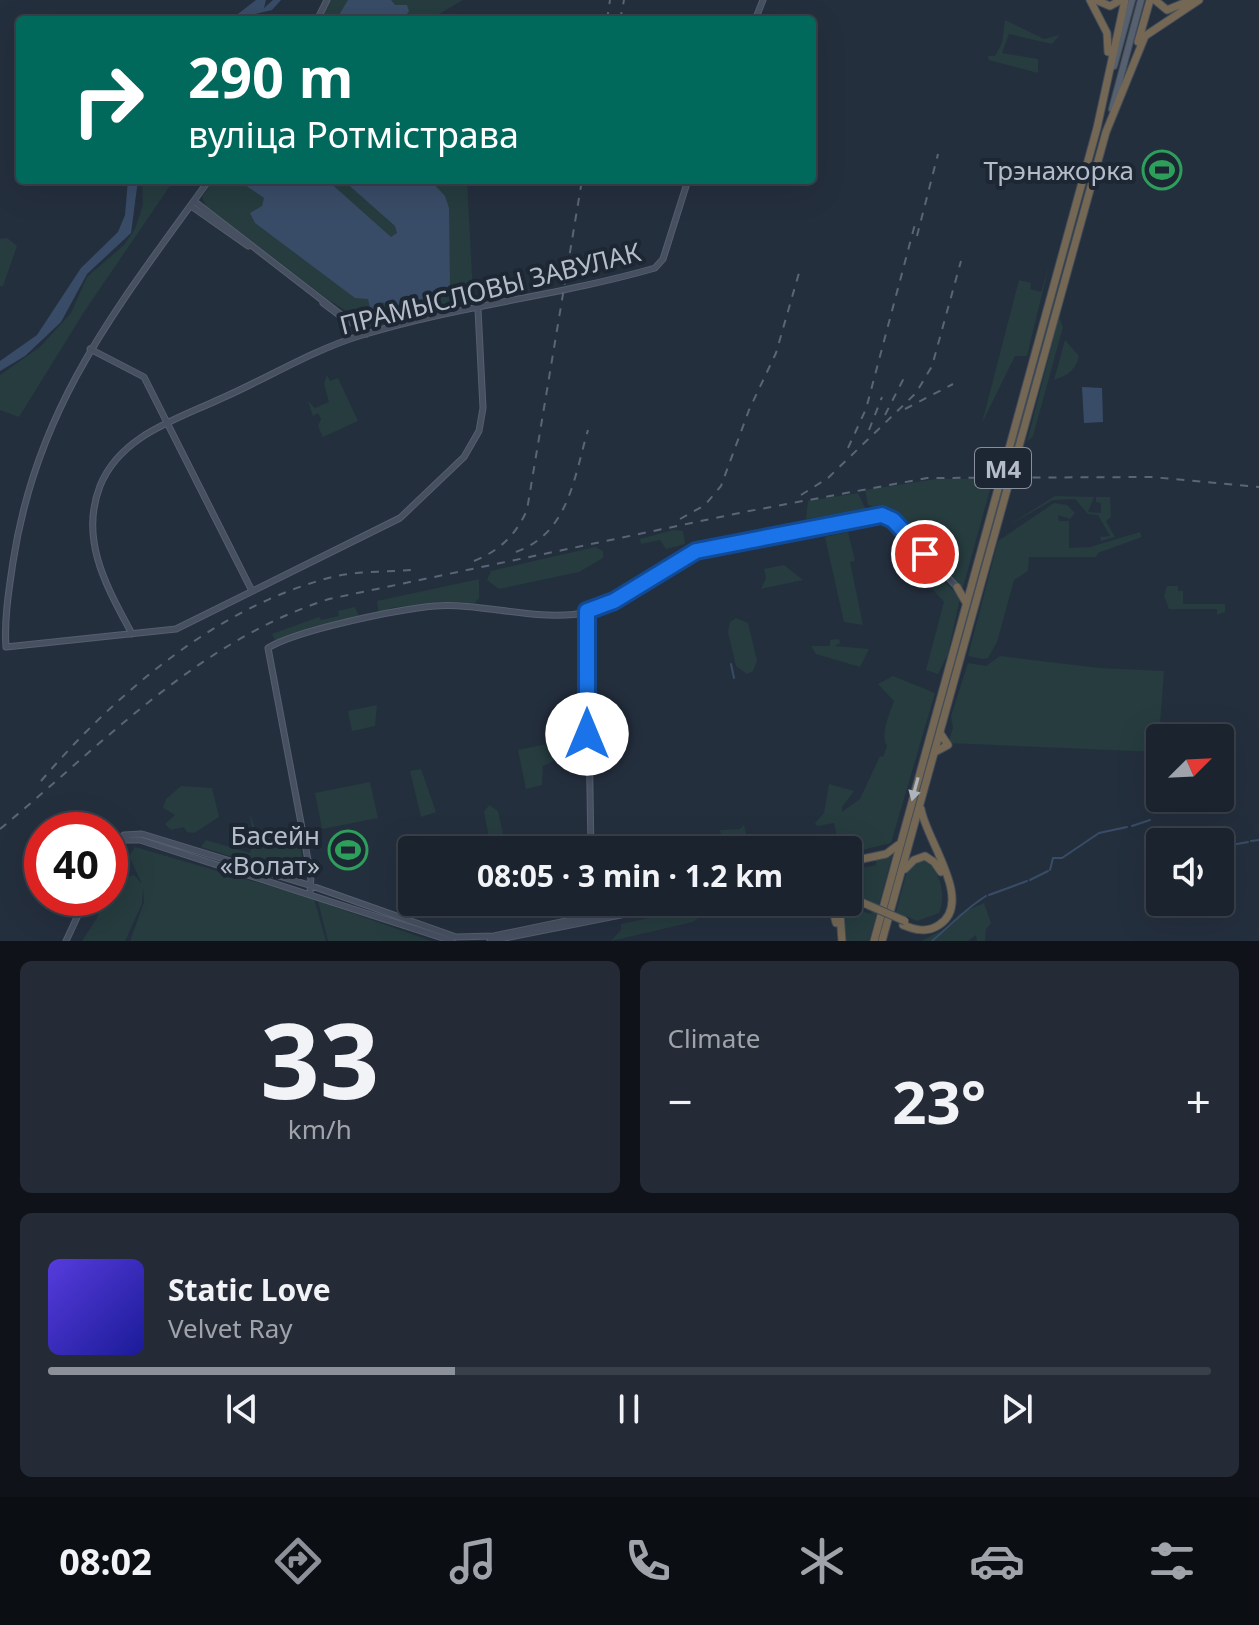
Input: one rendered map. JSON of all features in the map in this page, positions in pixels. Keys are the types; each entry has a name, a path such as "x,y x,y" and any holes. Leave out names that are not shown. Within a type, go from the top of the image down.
{"highway":[{"path":"1093,0 1110,6 1123,0"},
{"path":"1093,0 1107,33 1108,66"},
{"path":"1097,128 1123,0"},
{"path":"1106,132 1152,0 1169,10 1191,0"},
{"path":"1135,56 1149,31 1199,0"},
{"name":"М4","path":"876,940 902,874 940,733 965,603 1097,128"},
{"name":"М4","path":"876,940 900,841 1106,132"},
{"path":"957,587 964,588 972,582"},
{"path":"957,587 965,603"},
{"path":"862,905 920,930 934,927 946,919 953,905 953,895 920,806"},
{"path":"862,859 886,854 900,841"},
{"path":"902,874 914,860 929,858 941,874 950,902 944,915 933,924 920,926 904,923"},
{"path":"834,916 840,941"},
{"path":"840,916 840,941"}],"main road":[{"name":"М4","path":"1097,128 1132,0"},
{"name":"М4","path":"1106,132 1141,0"}],"street":[{"path":"206,184 90,349 54,416 31,482 15,551 6,647 176,629 251,589 393,523 468,453 482,419 478,309"},
{"name":"ПРАМЫСЛОВЫ ЗАВУЛАК","path":"132,634 95,553 93,513 100,486 113,462 130,444 167,423 361,335 659,266 687,184"},
{"path":"192,204 355,327 361,335"},
{"path":"192,204 361,335"},
{"path":"90,349 142,375 251,589"},
{"path":"311,890 267,652 276,644 318,630 433,606 565,615 587,611 696,551 882,515 893,520 957,587"},
{"path":"587,611 591,836"},
{"path":"128,834 456,937 494,936 601,916"},
{"path":"311,890 452,941"},
{"path":"66,941 78,916"},
{"path":"490,941 601,916"}],"green space":[{"path":"329,0 463,0 436,16 322,16"},
{"path":"1005,20 1044,39 1060,35 1052,44 1009,34 1002,53 1038,59 1038,73 989,60 988,56 995,56 1002,43"},
{"path":"1090,174 957,655 956,654"},
{"path":"142,184 171,184 84,312 19,417 0,410 0,375 40,347 71,313 87,277 124,245 135,229 143,205"},
{"path":"211,184 467,184 473,294 469,303 372,327 327,299 206,206 202,197"},
{"path":"7,238 17,246 3,286 0,286 0,239"},
{"path":"1049,265 1027,356 1015,356 982,423 1019,280 1031,283 1030,289 1041,292"},
{"path":"1059,317 1063,327 1033,436 1027,442"},
{"path":"1065,340 1079,356 1070,372 1054,380"},
{"path":"327,375 330,381 338,378 358,421 323,437 318,426 321,419 318,413 313,416 308,401 315,408 329,402 324,384"},
{"path":"937,479 993,479 963,587 957,585 905,527 868,505 865,490"},
{"path":"858,493 866,510 806,519 808,501"},
{"path":"1055,496 1094,497 1088,512 1101,513 1101,503 1096,502 1096,497 1110,497 1111,517 1106,521 1115,537 1101,541 1100,537 1110,536 1098,515 1088,514 1075,499 1053,500 1007,526"},
{"path":"1054,503 1067,505 1075,513 1070,519 1058,515 1059,521 1069,521 1069,548 1090,547 1140,532 1142,537 1098,553 1096,557 1029,557 1028,571 1014,580 997,642 988,658 968,656 998,541"},
{"path":"673,530 683,531 685,544 666,549 660,540 641,544 640,539"},
{"path":"848,532 855,561 850,562 863,625 844,622 825,537"},
{"path":"595,547 603,551 603,558 579,572 499,589 487,580 491,571"},
{"path":"913,548 960,598 948,654 938,674 926,670 944,602 913,567 909,553"},
{"path":"784,565 803,580 761,589 766,578 764,569"},
{"path":"479,579 479,598 475,603 436,602 391,608 379,614 377,601"},
{"path":"1167,586 1178,586 1178,591 1183,591 1183,604 1225,604 1225,612 1217,615 1217,609 1169,609 1164,596"},
{"path":"355,607 360,619 276,642 272,634 319,617 321,620 339,616 338,611"},
{"path":"736,618 748,623 757,661 753,671 747,674 736,666 728,632 730,622"},
{"path":"839,639 840,643 835,646 869,649 860,667 816,654 811,646 830,646 830,640"},
{"path":"1000,656 1099,668 1164,671 1160,724 1146,724 1146,751 948,743 953,728 951,716 968,663 986,666"},
{"path":"893,676 935,693 891,843 862,850 862,836 837,836 834,823 817,826 815,823 824,813 829,784 854,791 842,807 842,812 860,799 880,756 883,757 887,746 885,731 894,701 878,684"},
{"path":"377,705 375,726 352,731 348,711"},
{"path":"552,743 556,760 543,766 542,785 526,789 518,750"},
{"path":"421,769 436,812 421,817 410,771"},
{"path":"370,782 378,818 322,829 315,793"},
{"path":"181,786 212,788 219,817 194,833 187,832 184,827 171,830 165,824 175,815 163,808 166,799"},
{"path":"489,805 498,811 503,836 489,836 484,812"},
{"path":"250,814 258,836 297,826 305,875 298,877 201,847 206,840 250,853 254,841"},
{"path":"744,825 747,836 721,836 720,830 740,829"},
{"path":"135,847 314,899 326,941 130,941 144,902 143,888 142,904 125,941 82,941 98,916 128,916 128,877 134,875 142,884 129,856"},
{"path":"892,856 869,941 844,941 841,916 862,916 862,911 871,914 874,904 862,899 862,868 876,865 876,858"},
{"path":"920,860 937,874 942,898 939,913 917,921 896,912 907,871"},
{"path":"318,901 426,939 432,941 328,941"},
{"path":"984,903 991,923 986,929 985,941 977,941 976,935 968,941 921,941 951,926 959,914"},
{"path":"659,916 701,916 693,922 611,941 621,930 621,924"}],"water":[{"path":"256,0 266,0 264,8 273,0 281,0 272,10 235,16"},
{"path":"348,0 391,0 395,5 407,5 409,11 406,16 338,16"},
{"path":"128,184 137,184 131,233 87,274 61,322 25,356 0,371 0,361 37,335 81,268 118,232 125,215"},
{"path":"244,184 331,184 391,237 397,233 395,226 348,184 434,184 445,196 449,208 450,288 443,293 391,307 382,302 378,313 371,313 368,299 355,298 255,223 250,213 262,206 264,198"},
{"path":"1082,387 1102,388 1103,422 1084,423"}],"waterway":[{"path":"731,664 734,678"},
{"path":"1132,826 1150,820"},
{"path":"1050,870 1053,858 1062,858 1099,833 1127,827"},
{"path":"1251,841 1259,840"},
{"path":"1234,844 1248,842"},
{"path":"1030,880 1048,871"},
{"path":"989,895 1027,881"},
{"path":"932,941 986,896"}],"railway":[{"path":"608,16 610,0"},
{"path":"621,16 624,0"},
{"path":"917,236 938,154"},
{"path":"474,561 506,541 527,510 581,184"},
{"path":"848,448 866,409 915,224"},
{"path":"801,495 828,478 916,393 932,366 961,261"},
{"path":"680,519 705,505 721,486 749,410 776,353 801,266"},
{"path":"885,415 905,376"},
{"path":"905,409 953,384"},
{"path":"869,430 882,397"},
{"path":"516,552 548,532 567,502 588,430"},
{"path":"0,829 115,730 194,668 281,617 329,599 744,512 927,478 1151,477 1259,487"},
{"path":"41,781 136,685 209,631 249,609 332,577 411,570"}],"place":[{"name":"Трэнажорка","path":"1162,170"},
{"name":"Басейн «Волат»","path":"348,850"}],"route":[{"path":"587,734 587,611 614,601 682,558 696,551 882,515 893,520 925,554"}]}
